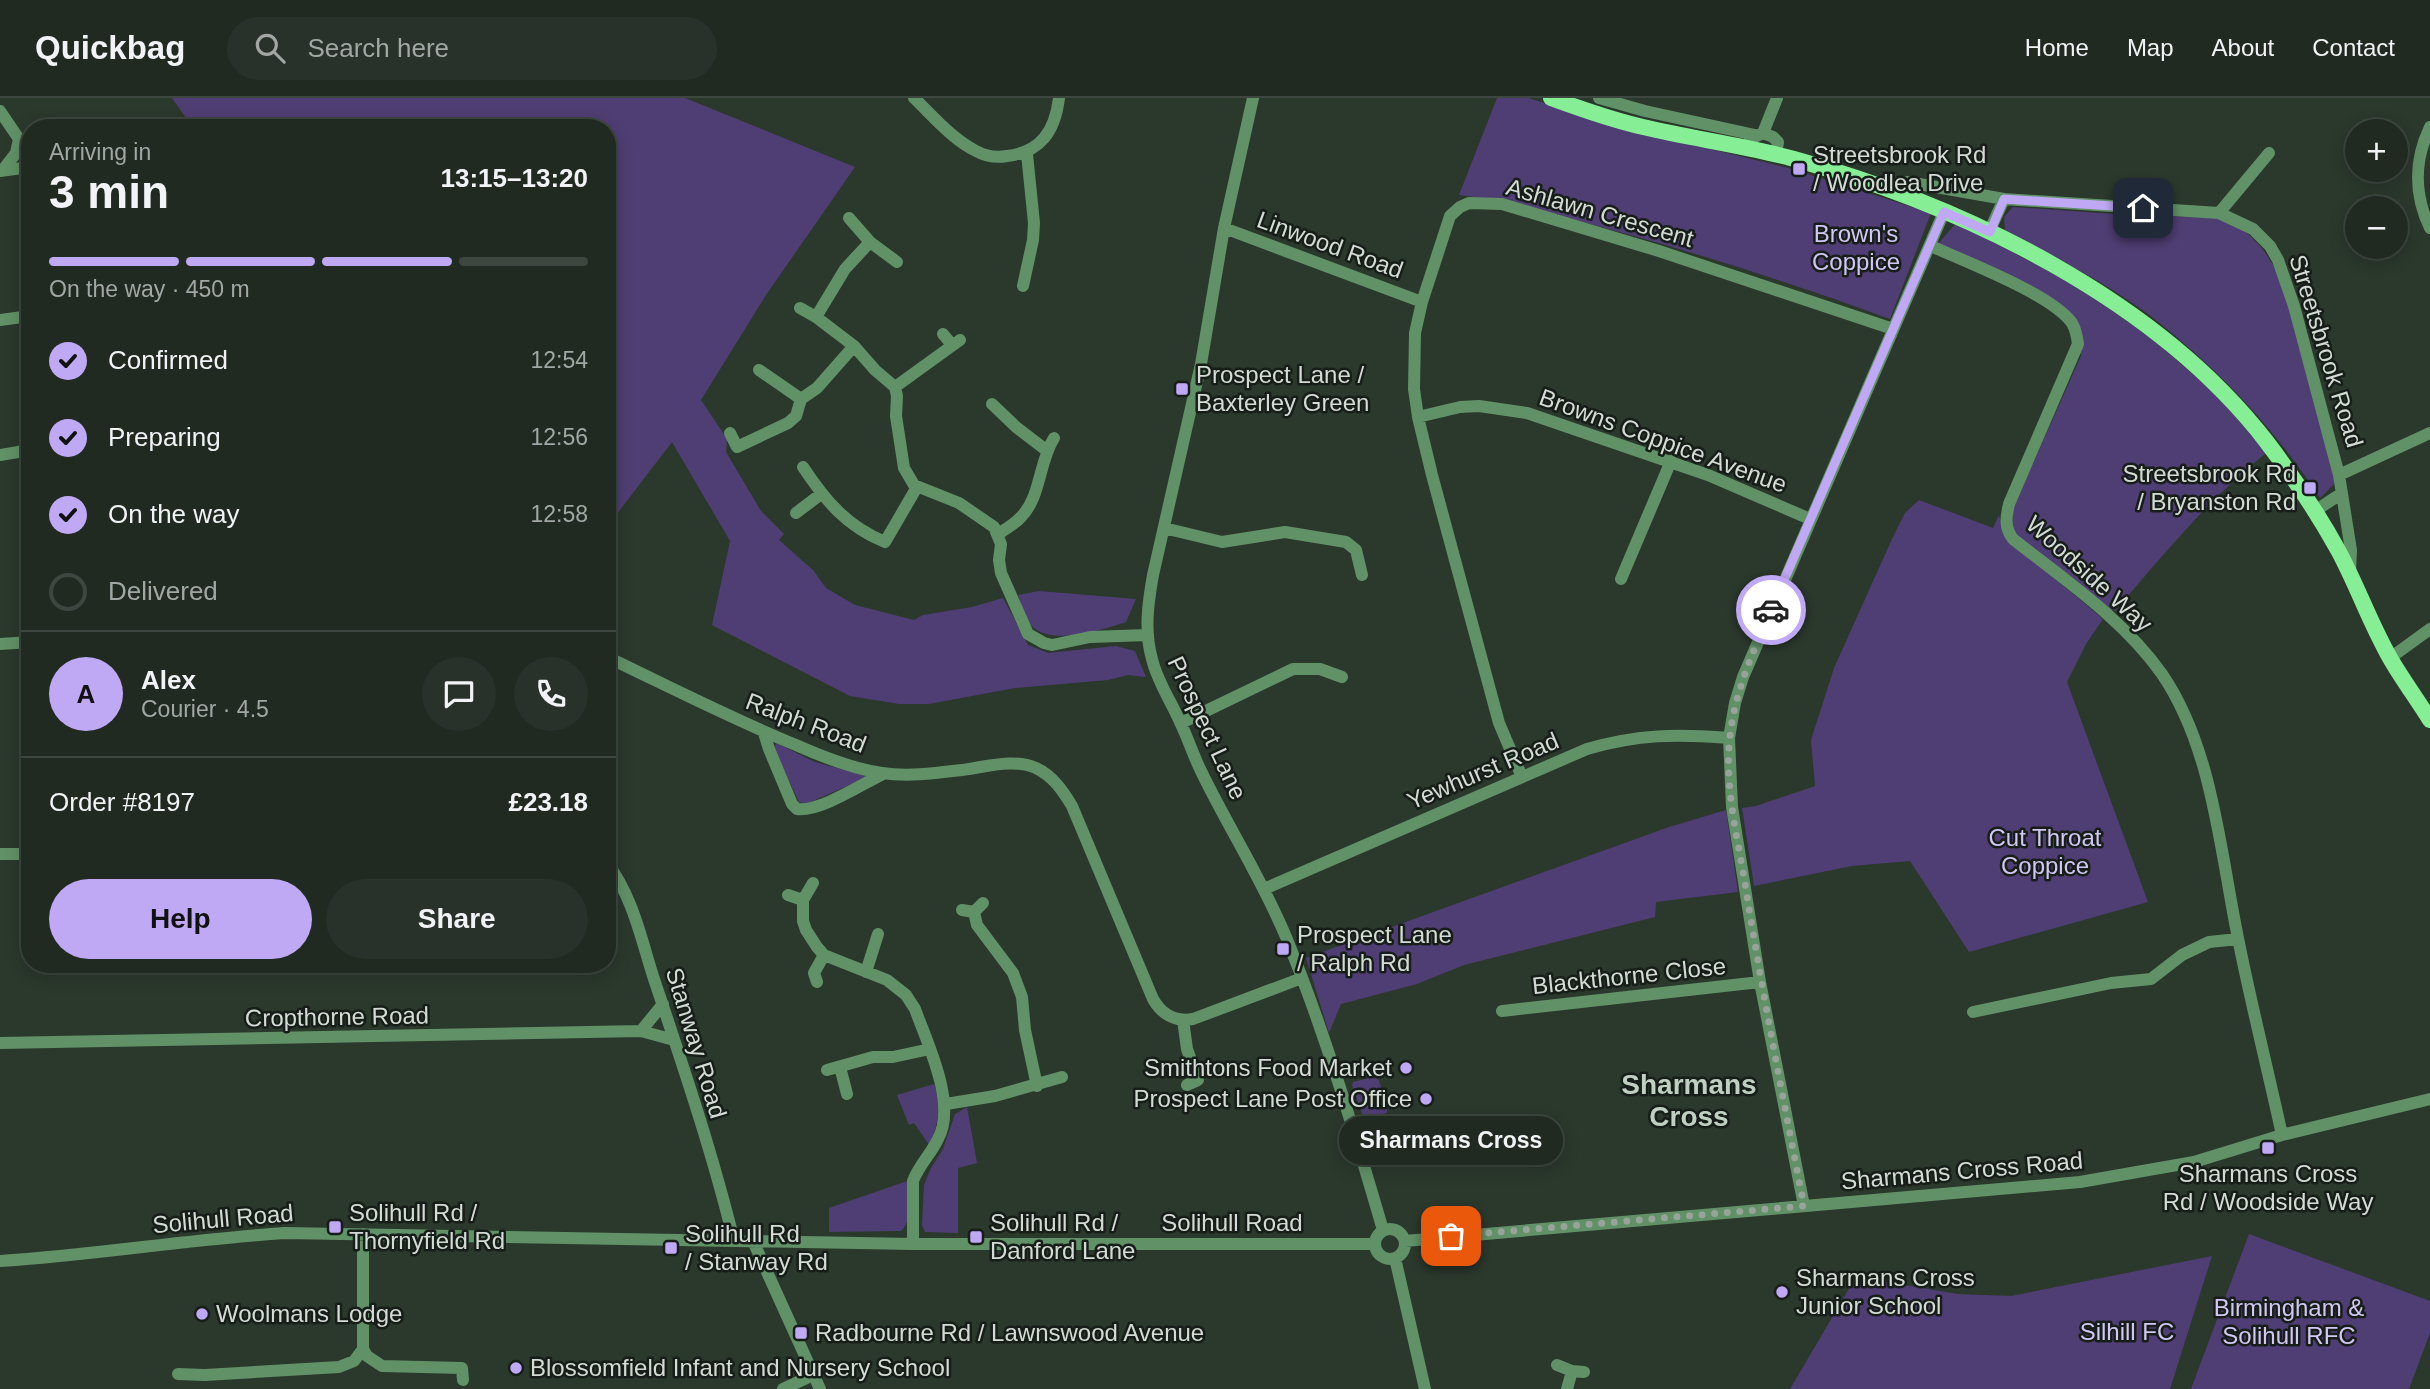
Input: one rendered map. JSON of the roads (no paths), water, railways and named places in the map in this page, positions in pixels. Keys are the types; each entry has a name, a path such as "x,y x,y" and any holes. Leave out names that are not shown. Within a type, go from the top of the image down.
{"main road":[{"name":"Streetsbrook Road","path":"1551,98 1644,127 1753,138 1776,154 1889,190 1944,212 1990,232 2074,276 2170,344 2242,411 2268,443 2315,512 2350,573 2390,658 2430,720"}],"street":[{"path":"914,98 959,140 979,153 1004,157 1027,153 1046,136 1056,114 1059,98"},
{"name":"Prospect Lane","path":"1253,98 1224,228 1201,364 1147,607 1148,635 1152,659 1200,770 1264,889 1302,978 1339,1082 1383,1230"},
{"name":"Streetsbrook Road","path":"1599,98 1753,138"},
{"path":"1753,138 1777,98"},
{"path":"0,111 19,139 12,162 2,171"},
{"path":"2430,127 2420,157 2417,181 2430,228"},
{"path":"1753,138 1773,136 1778,142 1776,154"},
{"path":"1023,286 1034,223 1027,153"},
{"path":"2219,213 2269,153"},
{"path":"2,171 21,168"},
{"name":"Streetsbrook Road","path":"1889,190 1898,183 1908,182 2004,199 2219,213 2253,229 2270,246 2278,260 2294,306 2339,475 2351,550 2350,573"},
{"path":"1990,232 2004,199"},
{"name":"Ashlawn Crescent","path":"1522,777 1499,723 1418,417 1414,389 1415,332 1450,216 1469,203 1502,204 1659,251 1894,329"},
{"path":"1804,1206 1760,982 1732,807 1730,738 1735,703 1743,677 1944,212"},
{"path":"849,218 870,242 897,262"},
{"name":"Linwood Road","path":"1224,228 1422,302"},
{"path":"816,317 845,269 870,242"},
{"name":"Woodside Way","path":"1931,246 2041,299 2070,321 2076,330 2078,344 2009,504 2007,527 2013,539 2108,615 2132,638 2173,691 2186,717 2199,750 2218,830 2238,939 2282,1135"},
{"path":"800,308 853,346 895,387 896,416 904,468 909,480 917,487 959,503 994,527 1001,544 1001,573 1028,634 1052,645 1090,637 1148,635"},
{"path":"0,320 21,317"},
{"path":"895,387 956,342 943,334"},
{"path":"730,433 732,449 788,423 796,416 801,399 817,388 853,346"},
{"path":"759,370 801,399"},
{"path":"992,404 1046,450"},
{"name":"Browns Coppice Avenue","path":"1418,417 1460,407 1513,410 1671,461 1810,519"},
{"path":"2339,475 2430,433"},
{"path":"998,534 1028,509 1046,450 1054,438"},
{"path":"0,455 21,452"},
{"path":"1621,579 1671,461"},
{"path":"803,467 833,509 872,537 884,542 917,487"},
{"path":"2315,512 2342,493"},
{"path":"796,513 821,494"},
{"path":"1164,528 1222,542 1285,532 1346,541 1356,550 1362,575"},
{"path":"2390,658 2430,629"},
{"path":"0,644 21,643"},
{"name":"Ralph Road","path":"616,660 764,733 835,761 883,774 936,773 1012,763 1037,768 1063,790 1072,806 1157,1006 1169,1017 1183,1020"},
{"path":"1181,723 1293,669 1320,669 1342,678"},
{"path":"764,733 792,804 797,809 806,810 819,806 883,774"},
{"name":"Yewhurst Road","path":"1264,889 1587,749 1634,738 1675,734 1730,738"},
{"path":"0,854 21,854"},
{"name":"Stanway Road","path":"616,877 624,889 663,1004 734,1241"},
{"path":"813,883 803,900 806,930 824,955 887,980 906,995 915,1009 930,1049 946,1104 940,1137 913,1181 914,1244"},
{"path":"788,895 803,900"},
{"path":"973,908 977,925 1013,973 1022,997 1025,1030 1037,1086"},
{"path":"866,972 878,934"},
{"path":"1973,1012 2111,983 2151,979 2182,955 2209,942 2238,939"},
{"path":"817,982 814,973 824,955"},
{"path":"1187,1085 1198,1080 1187,1049 1183,1020 1231,1006 1302,978"},
{"name":"Blackthorne Close","path":"1502,1011 1760,982"},
{"path":"641,1031 663,1004"},
{"name":"Cropthorne Road","path":"0,1043 641,1031 674,1040"},
{"path":"847,1094 833,1068 873,1057 893,1057 930,1049"},
{"path":"946,1104 995,1096 1062,1077"},
{"name":"Sharmans Cross Road","path":"1405,1241 2080,1182 2194,1162 2282,1135 2430,1100"},
{"path":"1383,1230 1397,1230 1405,1241 1403,1251 1395,1258 1380,1255 1374,1244 1377,1235 1383,1230"},
{"name":"Solihull Road","path":"0,1261 285,1233 914,1244 1374,1244"},
{"path":"363,1234 363,1349 367,1356 382,1366 463,1368 463,1380"},
{"path":"753,1241 820,1389"},
{"path":"1395,1258 1426,1389"},
{"path":"178,1374 205,1375 339,1367 354,1361 363,1349"},
{"path":"1557,1365 1578,1371 1567,1389"},
{"path":"783,1389 813,1375"}],"place":[{"name":"Streetsbrook Rd / Woodlea Drive","path":"1799,169"},
{"name":"Prospect Lane / Baxterley Green","path":"1182,389"},
{"name":"Streetsbrook Rd / Bryanston Rd","path":"2310,488"},
{"name":"Prospect Lane / Ralph Rd","path":"1283,949"},
{"name":"Smithtons Food Market","path":"1406,1068"},
{"name":"Prospect Lane Post Office","path":"1426,1099"},
{"name":"Sharmans Cross Rd / Woodside Way","path":"2268,1148"},
{"name":"Solihull Rd / Thornyfield Rd","path":"335,1227"},
{"name":"Sharmans Cross","path":"1451,1236"},
{"name":"Solihull Rd / Danford Lane","path":"976,1237"},
{"name":"Solihull Rd / Stanway Rd","path":"671,1248"},
{"name":"Sharmans Cross Junior School","path":"1782,1292"},
{"name":"Woolmans Lodge","path":"202,1314"},
{"name":"Radbourne Rd / Lawnswood Avenue","path":"801,1333"},
{"name":"Blossomfield Infant and Nursery School","path":"516,1368"}],"district":[{"name":"Sharmans Cross","path":"1689,1100"}],"park label":[{"name":"Brown's Coppice","path":"1856,248"},
{"name":"Cut Throat Coppice","path":"2045,852"},
{"name":"Birmingham & Solihull RFC","path":"2289,1322"},
{"name":"Silhill FC","path":"2127,1332"}]}
